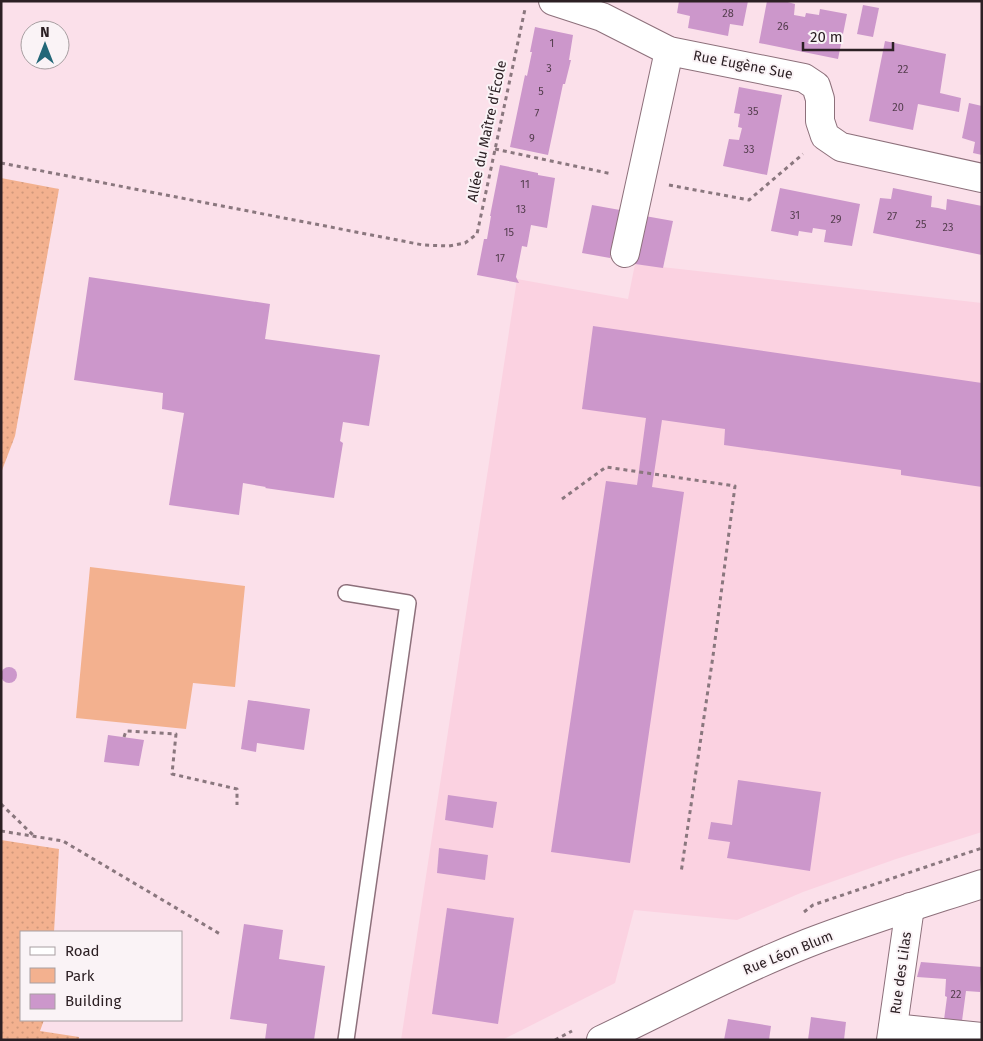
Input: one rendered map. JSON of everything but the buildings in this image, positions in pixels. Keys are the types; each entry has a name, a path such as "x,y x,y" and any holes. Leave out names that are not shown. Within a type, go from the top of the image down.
{"street":[{"name":"Rue Eugène Sue","path":"553,1 602,17 669,51 804,78 816,86 820,99 820,121 825,136 842,147 982,178"},
{"path":"625,253 669,51"},
{"name":"Rue Léon Blum","path":"601,1040 706,988 808,943 982,884"},
{"name":"Rue des Lilas","path":"892,1034 910,907"},
{"path":"892,1034 982,1037"}],"lane":[{"path":"346,593 408,603 346,1040"}],"path":[{"name":"Allée du Maître d'École","path":"1,163 414,244 448,246 465,243 477,234 526,1"},
{"path":"562,499 606,467 735,486 713,656 681,873"},
{"path":"124,737 126,731 176,734 172,774 237,789 237,804"},
{"path":"1,804 34,836"},
{"path":"1,831 62,841 220,934"}],"shaded area":[{"path":"635,264 982,303 982,832 896,859 803,892 737,920 634,910 615,983 502,1040 401,1040 517,279 628,299"}],"green space":[{"path":"1,178 59,189 15,436 1,473"},
{"path":"90,567 245,586 235,687 193,683 186,729 76,718"},
{"path":"1,840 59,849 54,931 20,931 20,1021 44,1021 40,1031 79,1037 79,1040 1,1040"}]}
